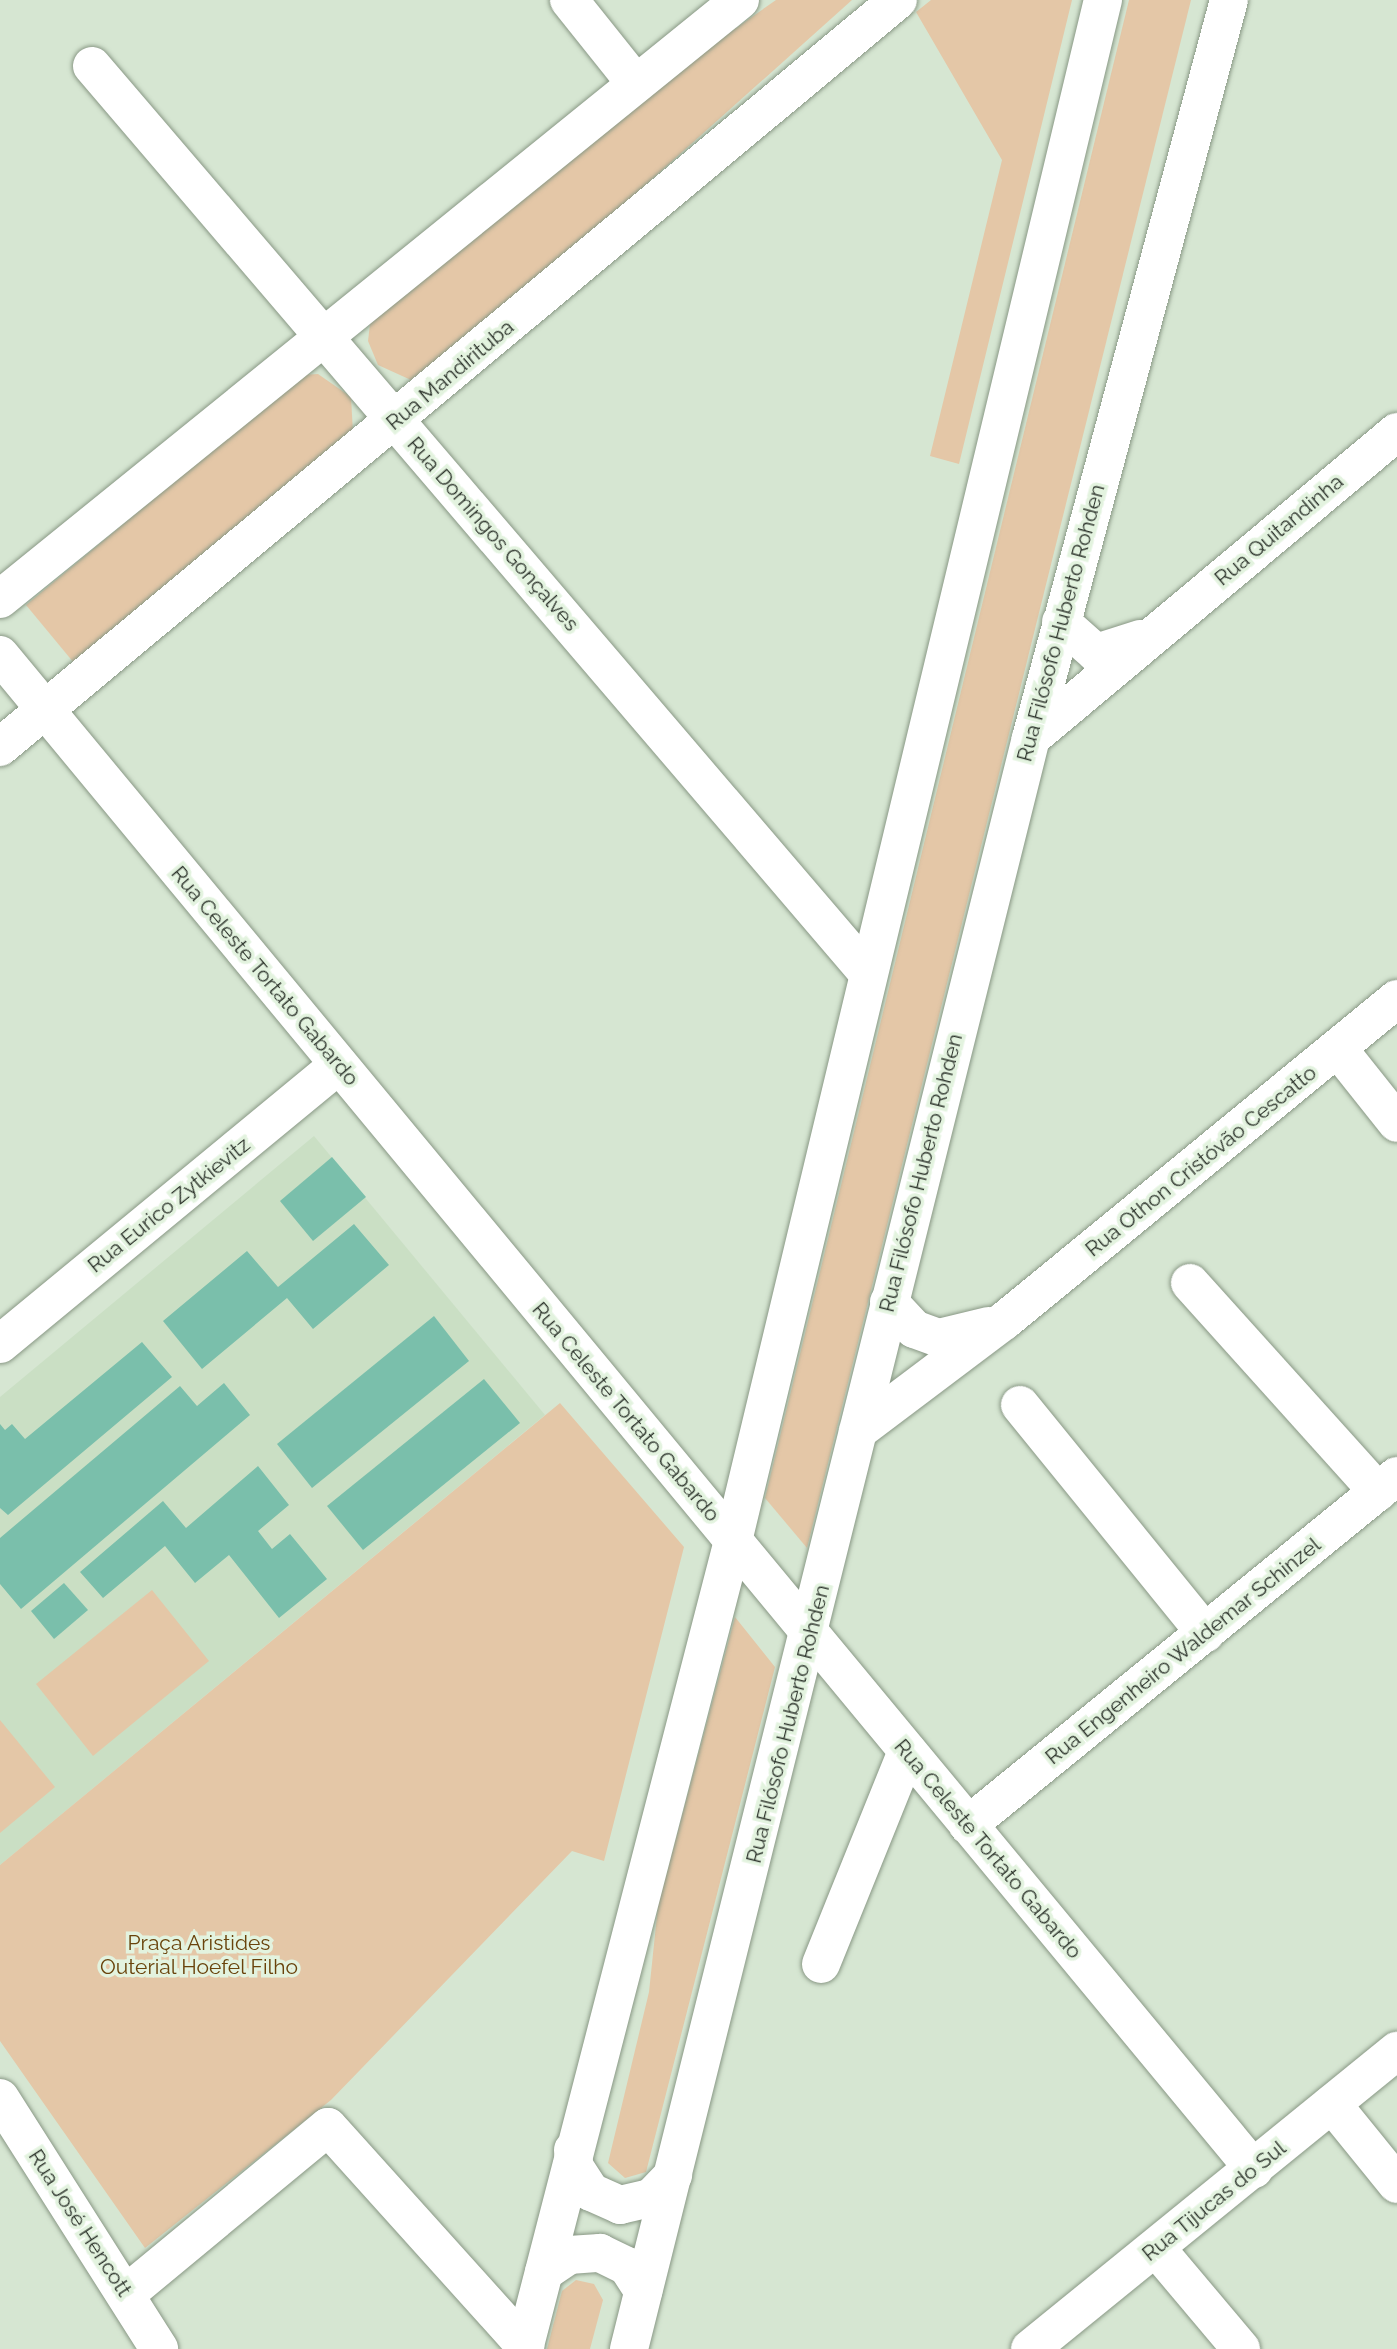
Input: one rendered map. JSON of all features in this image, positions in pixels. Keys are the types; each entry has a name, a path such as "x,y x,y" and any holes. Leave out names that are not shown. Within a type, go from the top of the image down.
{"street":[{"path":"569,0 636,84"},
{"path":"0,598 321,334 740,0"},
{"name":"Rua Mandirituba","path":"0,747 396,421 898,0"},
{"path":"524,2347 733,1541 866,971 1103,0"},
{"name":"Rua Filósofo Huberto Rohden","path":"629,2349 811,1636 889,1302 1031,738 1229,0"},
{"name":"Rua Domingos Gonçalves","path":"92,66 866,971"},
{"name":"Rua Quitandinha","path":"1031,738 1397,432"},
{"name":"Rua Quitandinha","path":"1061,622 1079,644 1096,653 1160,629"},
{"name":"Rua Celeste Tortato Gabardo","path":"0,655 1254,2169"},
{"name":"Rua Othon Cristóvão Cescatto","path":"858,1431 1004,1321 1339,1050 1397,999"},
{"path":"1339,1050 1397,1123"},
{"name":"Rua Eurico Zytkievitz","path":"0,1344 339,1065"},
{"path":"1190,1283 1387,1484"},
{"name":"Rua Othon Cristóvão Cescatto","path":"889,1302 914,1329 939,1338 1004,1321"},
{"path":"1020,1405 1205,1633"},
{"name":"Rua Engenheiro Waldemar Schinzel","path":"968,1825 1387,1484"},
{"path":"821,1964 907,1751"},
{"name":"Rua Tijucas do Sul","path":"1030,2349 1397,2051"},
{"name":"Rua José Hencott","path":"0,2098 159,2349"},
{"path":"1332,2104 1397,2184"},
{"path":"126,2294 328,2127 524,2347"},
{"path":"573,2150 575,2166 592,2193 620,2205 651,2198 673,2175"},
{"path":"1156,2248 1241,2349"},
{"path":"544,2272 569,2255 600,2253 627,2266 643,2291"}],"shaded area":[{"path":"314,1136 545,1415 0,1865 0,1397"}],"green space":[{"path":"776,0 852,0 564,258 411,380 378,365 368,341 371,316 644,93"},
{"path":"931,0 1072,0 959,464 930,456 1002,160 916,12"},
{"path":"1129,0 1191,0 807,1548 765,1498"},
{"path":"318,374 351,397 353,433 74,663 26,605 303,375"},
{"name":"Praça Aristides Outerial Hoefel Filho","path":"560,1403 684,1547 604,1861 572,1851 331,2100 145,2248 0,2041 0,1865"},
{"path":"152,1590 209,1661 93,1756 36,1684"},
{"path":"735,1617 775,1667 646,2172 625,2178 608,2163 649,1992 658,1906"},
{"path":"0,1720 55,1787 0,1833"},
{"path":"576,2280 594,2284 603,2300 590,2349 547,2349 562,2291"}],"building":[{"path":"332,1157 366,1197 313,1241 280,1201"},
{"path":"354,1224 389,1265 313,1329 287,1298 202,1369 163,1321 247,1251 278,1287"},
{"path":"434,1316 469,1361 312,1488 277,1444"},
{"path":"142,1342 172,1377 8,1515 0,1508 0,1424 5,1430 12,1424 25,1439"},
{"path":"484,1379 520,1423 363,1550 327,1506"},
{"path":"224,1383 250,1415 21,1609 0,1584 0,1538 180,1386 197,1406"},
{"path":"258,1466 289,1505 258,1531 272,1549 290,1534 327,1579 279,1618 229,1555 195,1583 165,1546 103,1598 80,1572 163,1501 186,1528"},
{"path":"64,1583 88,1610 54,1639 31,1611"}]}
